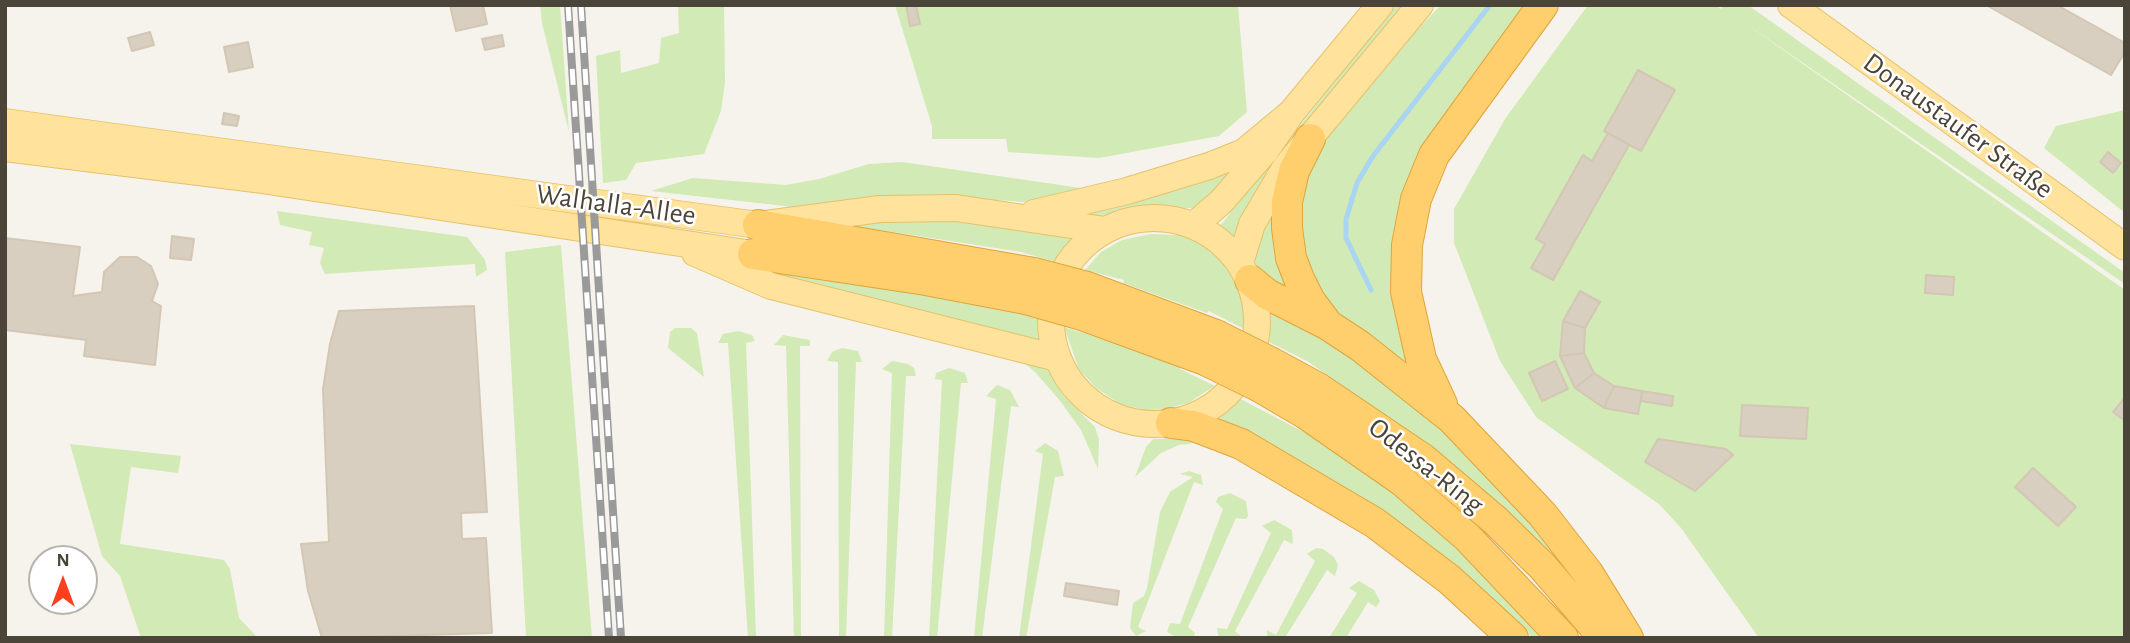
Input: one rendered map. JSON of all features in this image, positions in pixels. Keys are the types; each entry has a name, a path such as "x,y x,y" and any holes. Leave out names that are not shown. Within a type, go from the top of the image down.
{"highway":[{"path":"1452,419 1429,380 1412,326 1406,268 1411,222 1434,155 1543,5"},
{"path":"1310,139 1294,171 1287,202 1287,228 1291,258 1299,279 1310,302 1328,325"},
{"name":"Walhalla-Allee","path":"755,239 1030,286 1083,301 1211,348"},
{"path":"1245,271 1267,294 1328,325 1391,368 1452,419 1514,482 1566,544 1608,603 1628,638"},
{"name":"Odessa-Ring","path":"1211,348 1266,375 1339,401 1423,459 1496,521 1543,567 1604,638"},
{"name":"Odessa-Ring","path":"1266,375 1401,481 1467,537 1563,638"},
{"path":"1171,423 1194,426 1241,444 1375,523 1450,580 1513,638"}],"main road":[{"path":"1194,225 1221,202 1265,151 1292,113 1380,5"},
{"path":"1245,271 1212,234 1194,225 1164,218 1144,219 1105,230 1081,248 1060,281 1053,299 1051,329 1058,358 1072,384 1093,405 1119,418 1150,424 1171,423 1197,415 1220,401 1238,382 1251,358 1257,319 1245,271 1252,224 1262,204 1310,139 1420,5"},
{"name":"Donaustaufer Straße","path":"1791,5 2125,247"},
{"path":"1021,215 1127,191 1209,166 1244,152 1292,113"},
{"name":"Walhalla-Allee","path":"5,122 755,239"},
{"name":"Walhalla-Allee","path":"5,148 255,179 661,239 755,239"},
{"path":"755,239 880,209 956,208 1021,215 1105,230"},
{"path":"661,239 771,286 1058,358"}],"green space":[{"path":"540,5 560,5 569,132 542,23"},
{"path":"678,5 724,5 725,82 721,111 704,154 636,163 626,180 603,183 596,56 620,50 621,73 659,63 661,38 679,33"},
{"path":"895,5 1238,5 1247,112 1219,136 1099,158 1008,152 1006,139 932,139 932,126"},
{"path":"1396,5 1405,5 1236,239 1220,226"},
{"path":"1441,5 1532,5 1409,196 1429,389 1332,311 1302,262 1299,193 1322,146 1350,107"},
{"path":"1588,5 1715,5 1721,9 1723,5 1748,5 2125,273 2125,284 1739,19 2125,290 2125,638 1759,638 1681,528 1660,505 1536,417 1500,361 1454,243 1454,209 1505,119"},
{"path":"2125,110 2125,213 2044,148 2056,126"},
{"path":"902,162 1088,189 1042,203 916,195 865,197 803,208 651,191 693,178 786,185 819,179 869,164"},
{"path":"1243,164 1195,208 1135,208 1098,220 1043,214"},
{"path":"1285,182 1306,304 1267,282 1254,260 1264,217"},
{"path":"277,211 467,237 485,260 487,270 476,277 475,264 325,274 320,263 324,248 309,245 312,232 280,225"},
{"path":"950,220 1080,234 1056,262 1021,252 835,223"},
{"path":"1151,234 1202,236 1214,242 1229,256 1248,295 1250,332 1209,311 1207,313 1123,283 1124,280 1085,270 1101,252 1122,240"},
{"path":"561,245 592,638 526,638 505,252"},
{"path":"741,260 1005,309 1037,319 1040,346 754,269"},
{"path":"1268,302 1378,366 1514,494 1618,638 1428,445 1307,361 1269,342 1271,322"},
{"path":"1064,327 1182,364 1180,369 1215,386 1188,403 1165,409 1146,410 1120,404 1096,388 1079,369"},
{"path":"675,328 691,328 697,333 704,377 668,348 670,332"},
{"path":"738,331 752,335 755,341 746,343 756,638 748,638 728,343 718,343 723,334"},
{"path":"783,335 810,340 810,346 800,346 801,638 794,638 786,346 774,345"},
{"path":"842,348 858,351 862,362 856,362 846,638 839,638 838,362 827,361 832,352"},
{"path":"1012,352 1045,363 1063,395 1095,427 1099,440 1098,469 1081,430 1061,402 1036,373"},
{"path":"892,361 908,364 914,368 916,376 906,376 892,638 884,638 892,373 882,369"},
{"path":"949,368 965,373 968,383 961,383 937,638 929,638 942,380 935,379 936,373"},
{"path":"997,385 1010,390 1019,407 1011,406 982,638 974,638 996,399 986,396"},
{"path":"1233,395 1353,458 1417,507 1549,638 1533,638 1472,582 1304,466 1209,412"},
{"path":"1190,438 1209,441 1179,445 1161,453 1135,477 1146,447 1153,439"},
{"path":"1045,443 1058,451 1064,476 1055,477 1026,638 1019,638 1043,454 1035,451"},
{"path":"70,444 181,456 178,473 131,467 120,544 224,560 230,569 239,618 258,638 141,638 120,576 102,556"},
{"path":"1189,471 1201,475 1203,485 1194,482 1138,627 1146,631 1136,636 1130,628 1133,603 1144,596 1147,588 1160,512 1170,492 1193,477 1180,474"},
{"path":"1230,493 1246,501 1248,516 1246,519 1236,518 1188,627 1195,633 1193,638 1178,638 1167,632 1170,623 1180,624 1223,509 1216,502 1218,497"},
{"path":"1274,520 1292,530 1293,544 1284,540 1235,631 1243,638 1219,638 1217,628 1227,629 1271,533 1262,526"},
{"path":"1316,548 1323,549 1334,557 1338,565 1335,576 1327,570 1285,638 1267,638 1267,630 1276,635 1315,561 1307,554"},
{"path":"1359,581 1374,590 1380,601 1376,607 1368,602 1346,638 1329,638 1357,593 1349,588"}],"building":[{"path":"450,5 483,5 487,24 456,31"},
{"path":"906,5 916,5 920,24 910,26"},
{"path":"1986,5 2057,5 2125,43 2125,52 2111,75"},
{"path":"150,32 154,45 132,51 128,38"},
{"path":"502,35 504,46 485,50 482,39"},
{"path":"248,42 253,67 229,72 224,47"},
{"path":"1638,70 1675,90 1641,151 1604,131"},
{"path":"224,113 239,116 237,126 222,124"},
{"path":"1608,133 1629,145 1553,280 1531,268 1545,244 1536,239 1583,155 1592,161"},
{"path":"2108,152 2121,163 2113,173 2100,162"},
{"path":"172,236 194,239 191,260 170,258"},
{"path":"5,238 80,247 73,296 102,292 104,272 120,257 137,257 151,266 158,284 152,301 161,306 155,365 84,356 86,340 5,330"},
{"path":"1926,275 1954,277 1953,295 1925,293"},
{"path":"1580,291 1600,302 1585,328 1563,321"},
{"path":"474,306 487,512 461,513 462,539 486,538 492,633 322,638 308,591 301,544 329,542 323,389 330,344 339,311"},
{"path":"1563,321 1585,328 1584,353 1560,356"},
{"path":"1584,353 1594,373 1575,388 1560,356"},
{"path":"1555,361 1568,389 1542,401 1529,373"},
{"path":"1594,373 1614,386 1604,408 1575,388"},
{"path":"1614,386 1642,391 1638,414 1604,408"},
{"path":"1642,391 1673,396 1672,406 1641,401"},
{"path":"2125,397 2125,421 2113,412"},
{"path":"1742,405 1808,408 1806,439 1740,436"},
{"path":"1658,439 1726,449 1733,455 1695,491 1645,462"},
{"path":"2033,468 2076,507 2058,526 2015,487"},
{"path":"1066,583 1119,591 1117,605 1064,596"}],"waterway":[{"path":"1371,290 1346,238 1346,219 1357,183 1373,156 1490,5"}],"railway":[{"path":"568,5 609,638"},
{"path":"581,5 621,638"}]}
